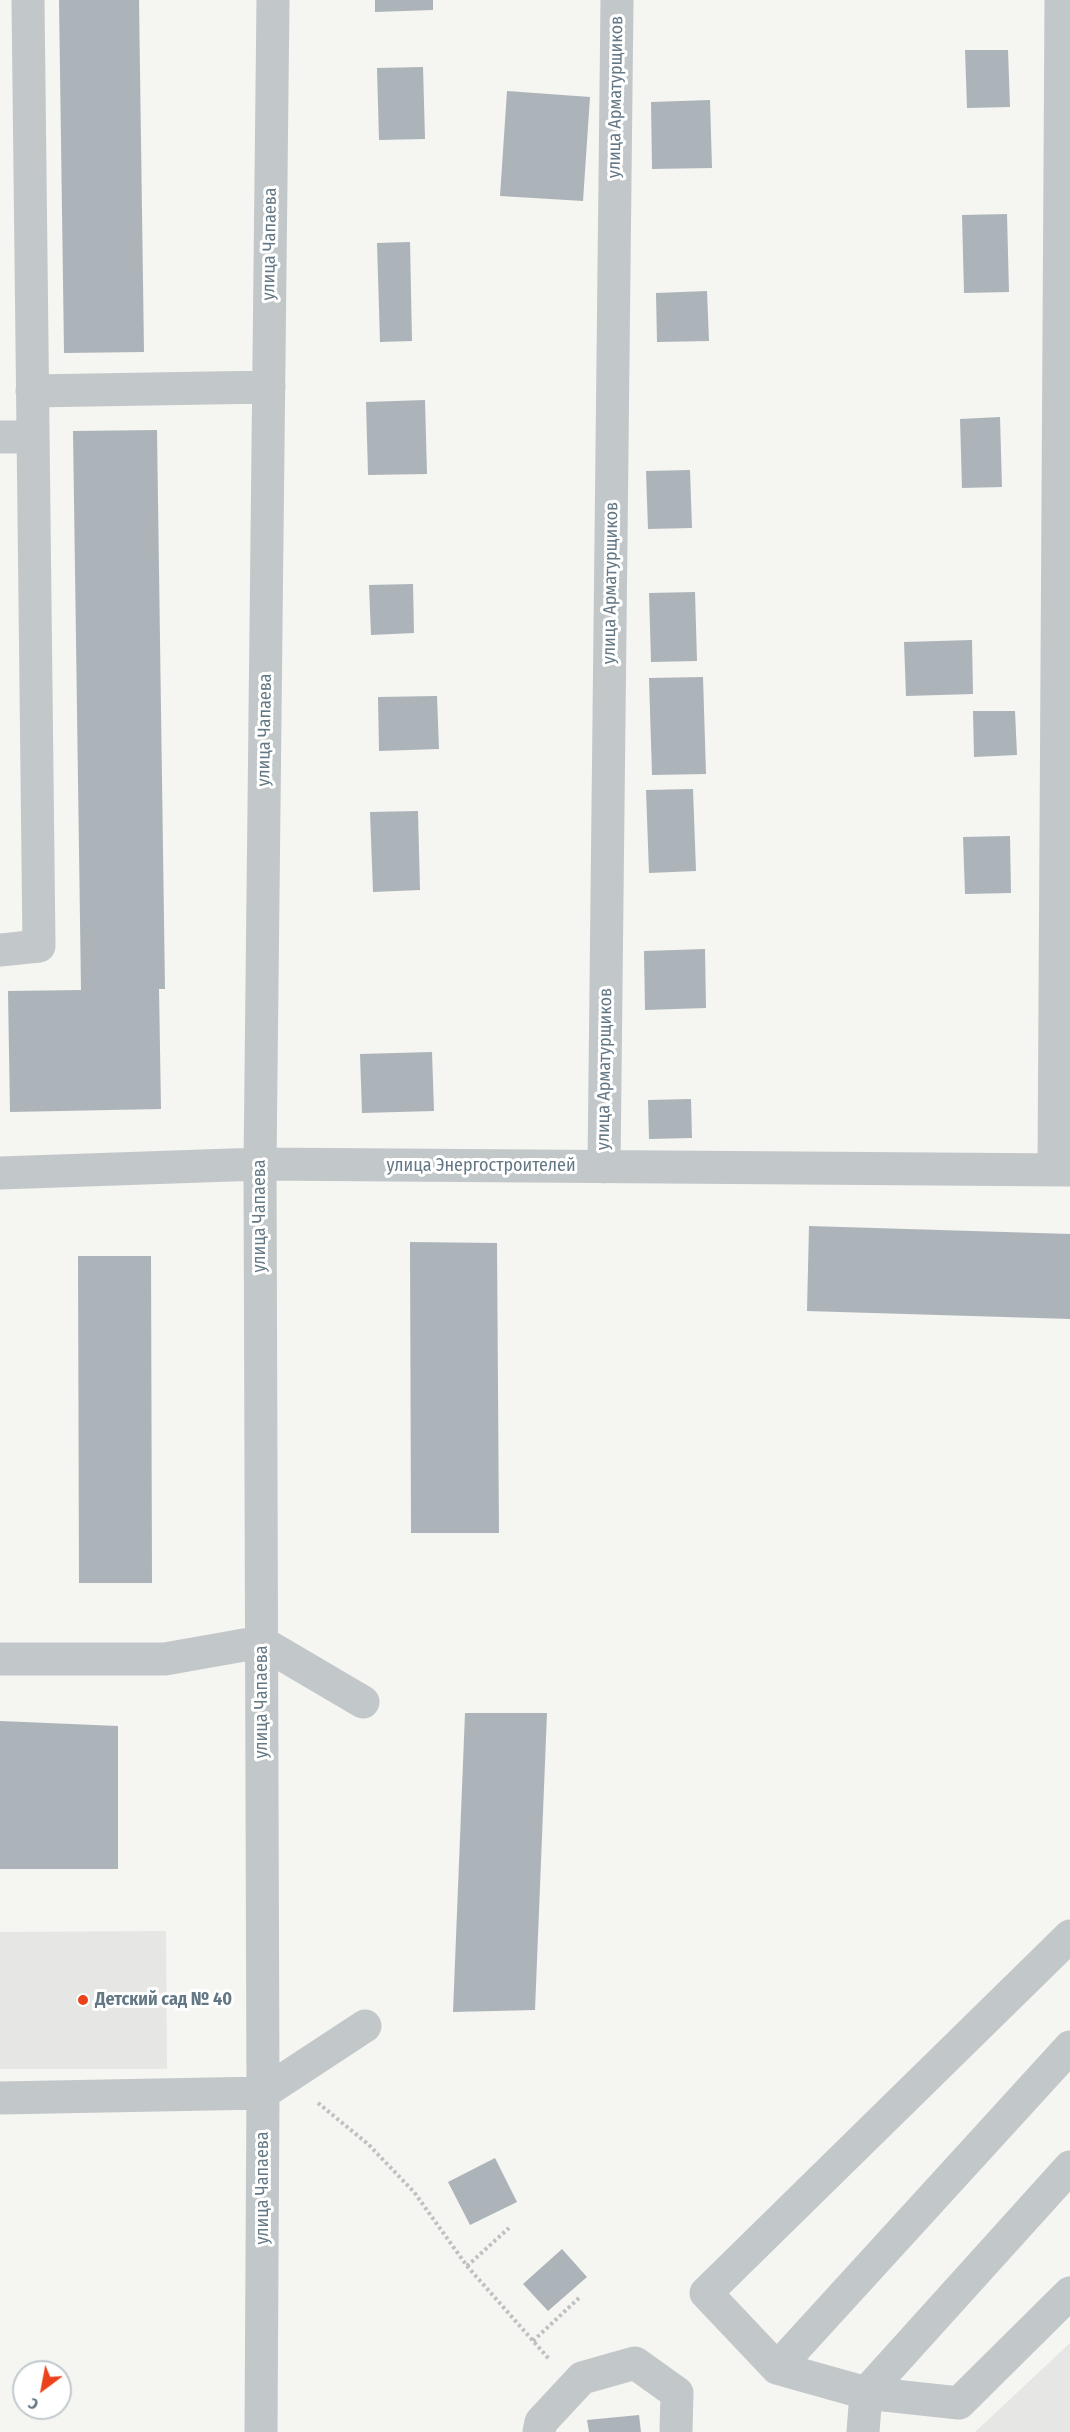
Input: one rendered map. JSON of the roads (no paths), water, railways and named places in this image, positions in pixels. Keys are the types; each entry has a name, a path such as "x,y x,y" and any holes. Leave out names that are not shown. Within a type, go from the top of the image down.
{"street":[{"path":"0,950 39,946 28,0"},
{"name":"улица Чапаева","path":"261,2432 275,2086 261,1642 260,1164 273,0"},
{"name":"улица Арматурщиков","path":"604,1167 617,0"},
{"path":"1061,0 1062,1170"},
{"path":"32,391 269,387"},
{"path":"0,437 33,437"},
{"name":"улица Энергостроителей","path":"0,1173 260,1164 1062,1170"},
{"path":"0,1659 165,1659 261,1642 363,1702"},
{"path":"1070,1936 706,2293 777,2368 866,2393 959,2403 1070,2293"},
{"path":"0,2098 275,2086 365,2026"},
{"path":"777,2368 1070,2047"},
{"path":"863,2432 866,2393 1070,2168"},
{"path":"539,2432 541,2422 582,2378 636,2363 677,2393 676,2432"}],"place":[{"name":"Детский сад № 40","path":"83,2000"}]}
